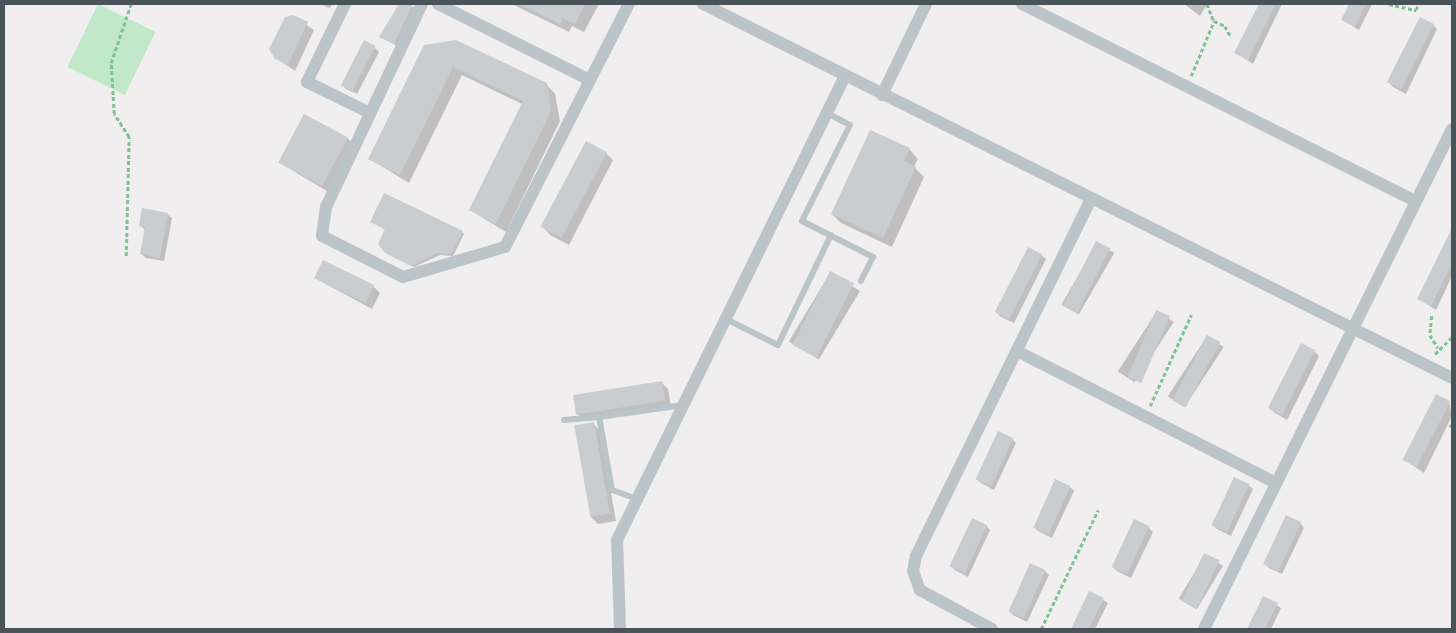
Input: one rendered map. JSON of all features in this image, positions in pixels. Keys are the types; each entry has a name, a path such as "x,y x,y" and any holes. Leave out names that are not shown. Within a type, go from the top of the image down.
{"street":[{"path":"346,4 307,82 370,113"},
{"path":"422,4 326,206 322,236 403,277 505,247 629,4"},
{"path":"438,4 590,80"},
{"path":"703,4 1350,329 1452,378"},
{"path":"882,95 926,4"},
{"path":"1022,4 1415,201"},
{"path":"620,629 617,540 845,76"},
{"path":"1204,629 1350,329 1452,129"},
{"path":"992,629 920,590 913,571 1091,198"},
{"path":"1017,351 1276,483"}],"lane":[{"path":"827,113 850,125 802,221 873,257 861,281"},
{"path":"726,319 778,345 831,235"},
{"path":"564,420 599,418 683,405"},
{"path":"599,418 612,490 637,499"}],"path":[{"path":"126,256 129,137 114,114 111,63 131,4"},
{"path":"1186,86 1214,22 1207,4"},
{"path":"1389,4 1416,10 1418,4"},
{"path":"1214,22 1226,26 1230,37"},
{"path":"1145,416 1191,315"},
{"path":"1432,316 1430,335 1438,348"},
{"path":"1429,367 1438,348 1452,337"},
{"path":"1041,629 1098,510"}],"green space":[{"path":"98,4 156,32 125,95 67,67"}],"building":[{"path":"399,4 413,4 394,44 379,37"},
{"path":"519,4 585,4 575,24 563,18 560,24"},
{"path":"1259,4 1276,4 1248,60 1234,53"},
{"path":"1349,4 1366,4 1355,27 1341,20"},
{"path":"293,15 308,22 288,65 275,59 269,49 285,17"},
{"path":"1420,17 1434,24 1401,89 1387,82"},
{"path":"364,40 376,46 352,91 341,85"},
{"path":"456,40 547,83 551,111 496,224 469,210 523,101 453,67 400,175 368,159 424,45"},
{"path":"304,114 348,137 322,186 278,163"},
{"path":"870,130 910,148 904,161 916,167 883,238 831,214"},
{"path":"586,141 607,152 562,238 540,227"},
{"path":"384,193 463,231 451,254 437,253 411,266 385,253 378,244 385,229 370,222"},
{"path":"142,208 168,213 160,258 140,254 145,227 139,226"},
{"path":"1452,228 1452,264 1431,306 1417,299"},
{"path":"1096,241 1110,248 1077,313 1063,306"},
{"path":"1028,247 1042,254 1009,319 995,312"},
{"path":"323,260 374,285 365,303 314,278"},
{"path":"830,271 854,283 816,357 792,345"},
{"path":"1156,310 1170,316 1141,383 1127,377"},
{"path":"1207,335 1220,342 1186,407 1172,400"},
{"path":"1301,343 1315,350 1282,415 1268,408"},
{"path":"662,381 665,401 576,415 573,395"},
{"path":"1436,394 1450,401 1417,467 1402,460"},
{"path":"594,422 610,514 590,517 574,425"},
{"path":"998,431 1013,438 991,486 976,479"},
{"path":"1234,477 1249,484 1227,532 1212,525"},
{"path":"1055,479 1071,486 1049,534 1033,527"},
{"path":"1286,515 1301,522 1279,571 1263,564"},
{"path":"972,518 987,525 965,573 950,566"},
{"path":"1134,519 1149,526 1127,574 1112,567"},
{"path":"1204,553 1219,560 1197,608 1182,601"},
{"path":"1030,563 1046,570 1024,618 1008,611"},
{"path":"1089,591 1104,598 1089,629 1071,629"},
{"path":"1263,596 1278,603 1265,629 1247,629"}]}
